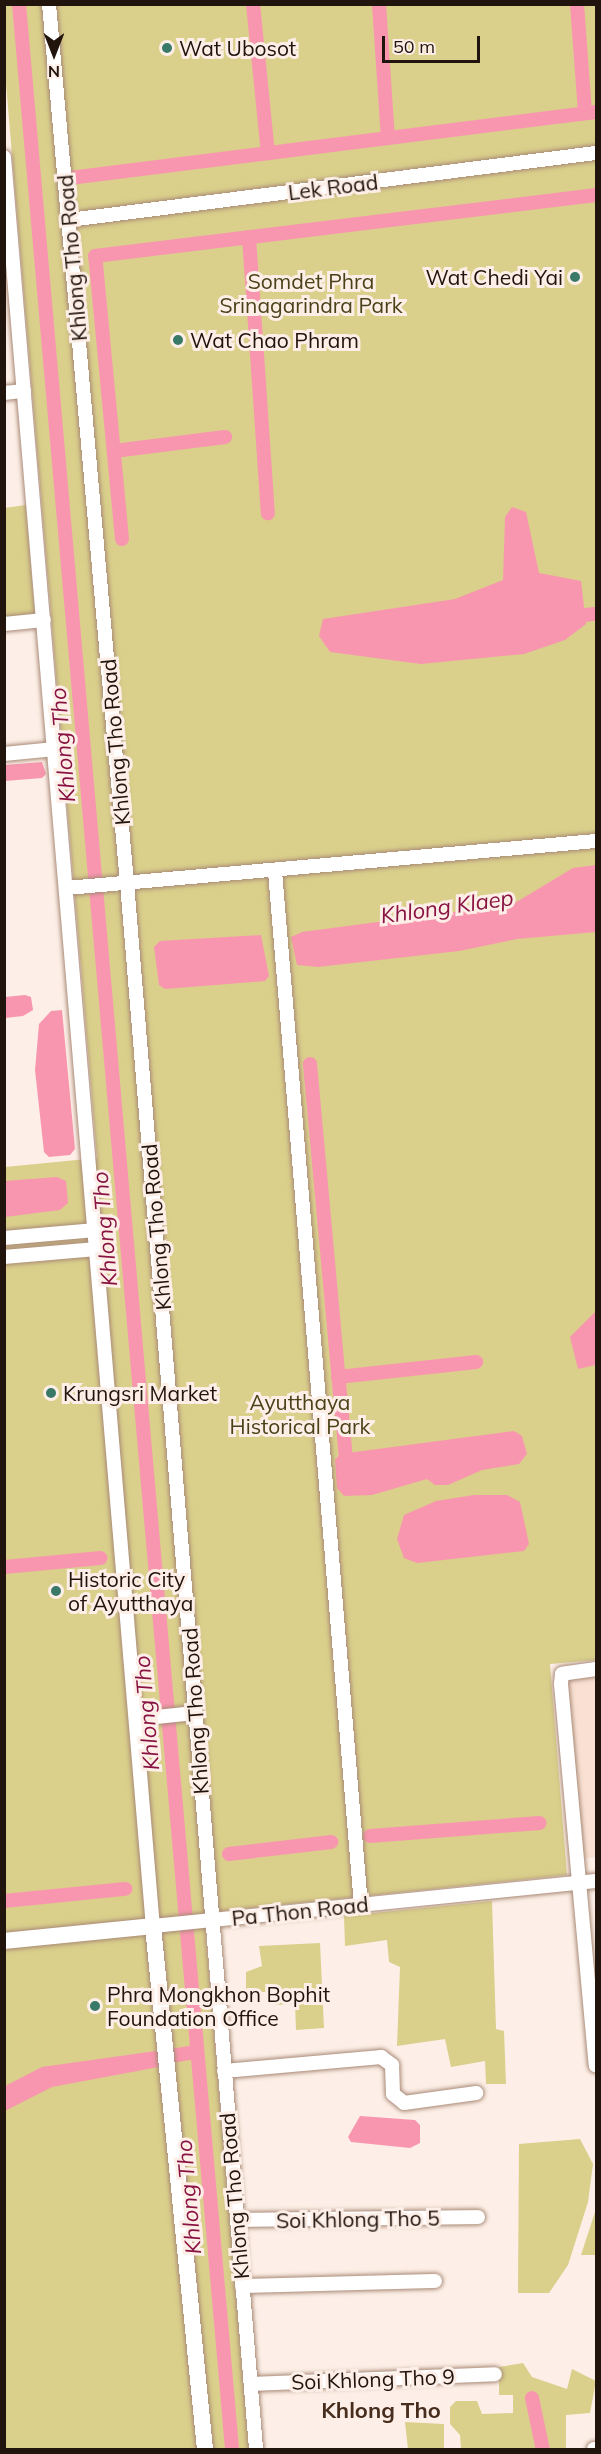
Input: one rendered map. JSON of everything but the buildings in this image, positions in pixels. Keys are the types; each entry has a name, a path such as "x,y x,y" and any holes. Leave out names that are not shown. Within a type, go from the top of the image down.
{"main road":[{"name":"Pa Thon Road","path":"4,1941 159,1925"},
{"path":"159,1925 166,2035 205,2450"}],"street":[{"name":"Khlong Tho Road","path":"50,4 127,883 207,1920 224,2071 256,2450"},
{"name":"Lek Road","path":"69,220 597,153"},
{"path":"4,157 97,1250 159,1925"},
{"path":"4,337 20,335"},
{"path":"4,393 24,392"},
{"path":"4,624 44,620"},
{"path":"4,754 55,749"},
{"path":"67,888 597,841"},
{"path":"274,871 361,1905"},
{"path":"4,1238 96,1230"},
{"path":"4,1257 97,1250"},
{"path":"597,1669 562,1674 561,1684 577,1883 597,2065"},
{"path":"141,1718 192,1714"},
{"name":"Pa Thon Road","path":"159,1925 597,1881"},
{"path":"224,2071 381,2057 392,2065 393,2094 404,2103 476,2093"},
{"name":"Soi Khlong Tho 5","path":"237,2220 478,2217"},
{"path":"242,2286 435,2281"},
{"name":"Soi Khlong Tho 9","path":"251,2384 495,2374"}],"shaded area":[{"path":"512,507 526,512 539,573 581,581 586,624 565,640 524,654 421,664 330,652 319,636 323,619 455,599 503,580 505,517"},
{"path":"42,762 46,774 42,778 5,781 5,765"},
{"path":"596,865 596,932 517,939 459,951 318,967 297,965 291,937 302,932 513,904 573,868"},
{"path":"261,935 269,976 265,981 165,989 159,985 154,947 160,941"},
{"path":"25,995 31,997 33,1010 23,1016 5,1018 5,997"},
{"path":"62,1010 75,1149 70,1155 49,1157 44,1152 35,1070 39,1024 51,1011"},
{"path":"57,1177 66,1181 68,1203 60,1210 5,1217 5,1181"},
{"path":"596,1311 596,1365 578,1369 570,1337"},
{"path":"514,1431 522,1436 527,1454 519,1464 482,1470 448,1485 435,1485 427,1479 372,1495 344,1496 337,1488 335,1460 340,1454"},
{"path":"474,1495 507,1495 520,1502 529,1544 524,1551 417,1563 404,1558 397,1539 404,1515 436,1501"},
{"path":"596,1677 596,1857 580,1859 566,1684 569,1679"},
{"path":"163,2050 164,2066 52,2087 5,2111 5,2086 42,2067"},
{"path":"360,2116 415,2120 420,2125 420,2143 410,2148 351,2142 348,2137"}],"green space":[{"path":"5,5 596,5 596,1660 550,1664 567,1875 204,1913 249,2449 5,2450 5,1167 97,1158 5,72"},
{"path":"26,505 35,615 5,618 4,508"},
{"path":"492,1901 496,2029 504,2031 506,2084 486,2084 485,2061 451,2067 445,2039 397,2046 400,1967 389,1962 387,1940 345,1946 344,1916"},
{"path":"320,1943 324,2028 296,2030 295,2004 272,2005 273,1992 246,1992 246,1972 262,1966 259,1946"},
{"path":"580,2139 593,2164 588,2202 568,2265 549,2293 518,2293 519,2144"},
{"path":"596,2209 596,2255 581,2255"},
{"path":"523,2363 532,2377 567,2389 572,2369 596,2381 590,2413 566,2415 566,2449 461,2449 460,2435 450,2424 450,2407 456,2401 477,2401 482,2414 513,2413 513,2395 499,2395 499,2367"},
{"path":"405,2422 444,2424 444,2449 408,2449"}],"waterway":[{"name":"Khlong Tho","path":"19,4 232,2450"},
{"path":"253,4 268,153"},
{"path":"379,4 388,138"},
{"path":"577,4 585,113"},
{"path":"70,178 596,112"},
{"path":"122,539 95,256 596,195"},
{"path":"249,237 268,513"},
{"path":"114,451 225,437"},
{"path":"569,617 593,614"},
{"path":"310,1064 347,1471"},
{"path":"338,1377 476,1362"},
{"path":"4,1567 101,1558"},
{"path":"370,1836 540,1823"},
{"path":"229,1854 331,1842"},
{"path":"4,1901 125,1889"},
{"path":"158,2058 197,2052"},
{"path":"532,2398 543,2450"}],"place":[{"name":"Wat Ubosot","path":"167,48"},
{"name":"Wat Chedi Yai","path":"575,277"},
{"name":"Wat Chao Phram","path":"178,340"},
{"name":"Krungsri Market","path":"51,1393"},
{"name":"Historic City of Ayutthaya","path":"56,1591"},
{"name":"Phra Mongkhon Bophit Foundation Office","path":"95,2006"}],"district":[{"name":"Khlong Tho","path":"381,2411"}],"park label":[{"name":"Somdet Phra Srinagarindra Park","path":"311,293"},
{"name":"Ayutthaya Historical Park","path":"300,1414"}],"water label":[{"name":"Khlong Klaep","path":"447,907"}]}
